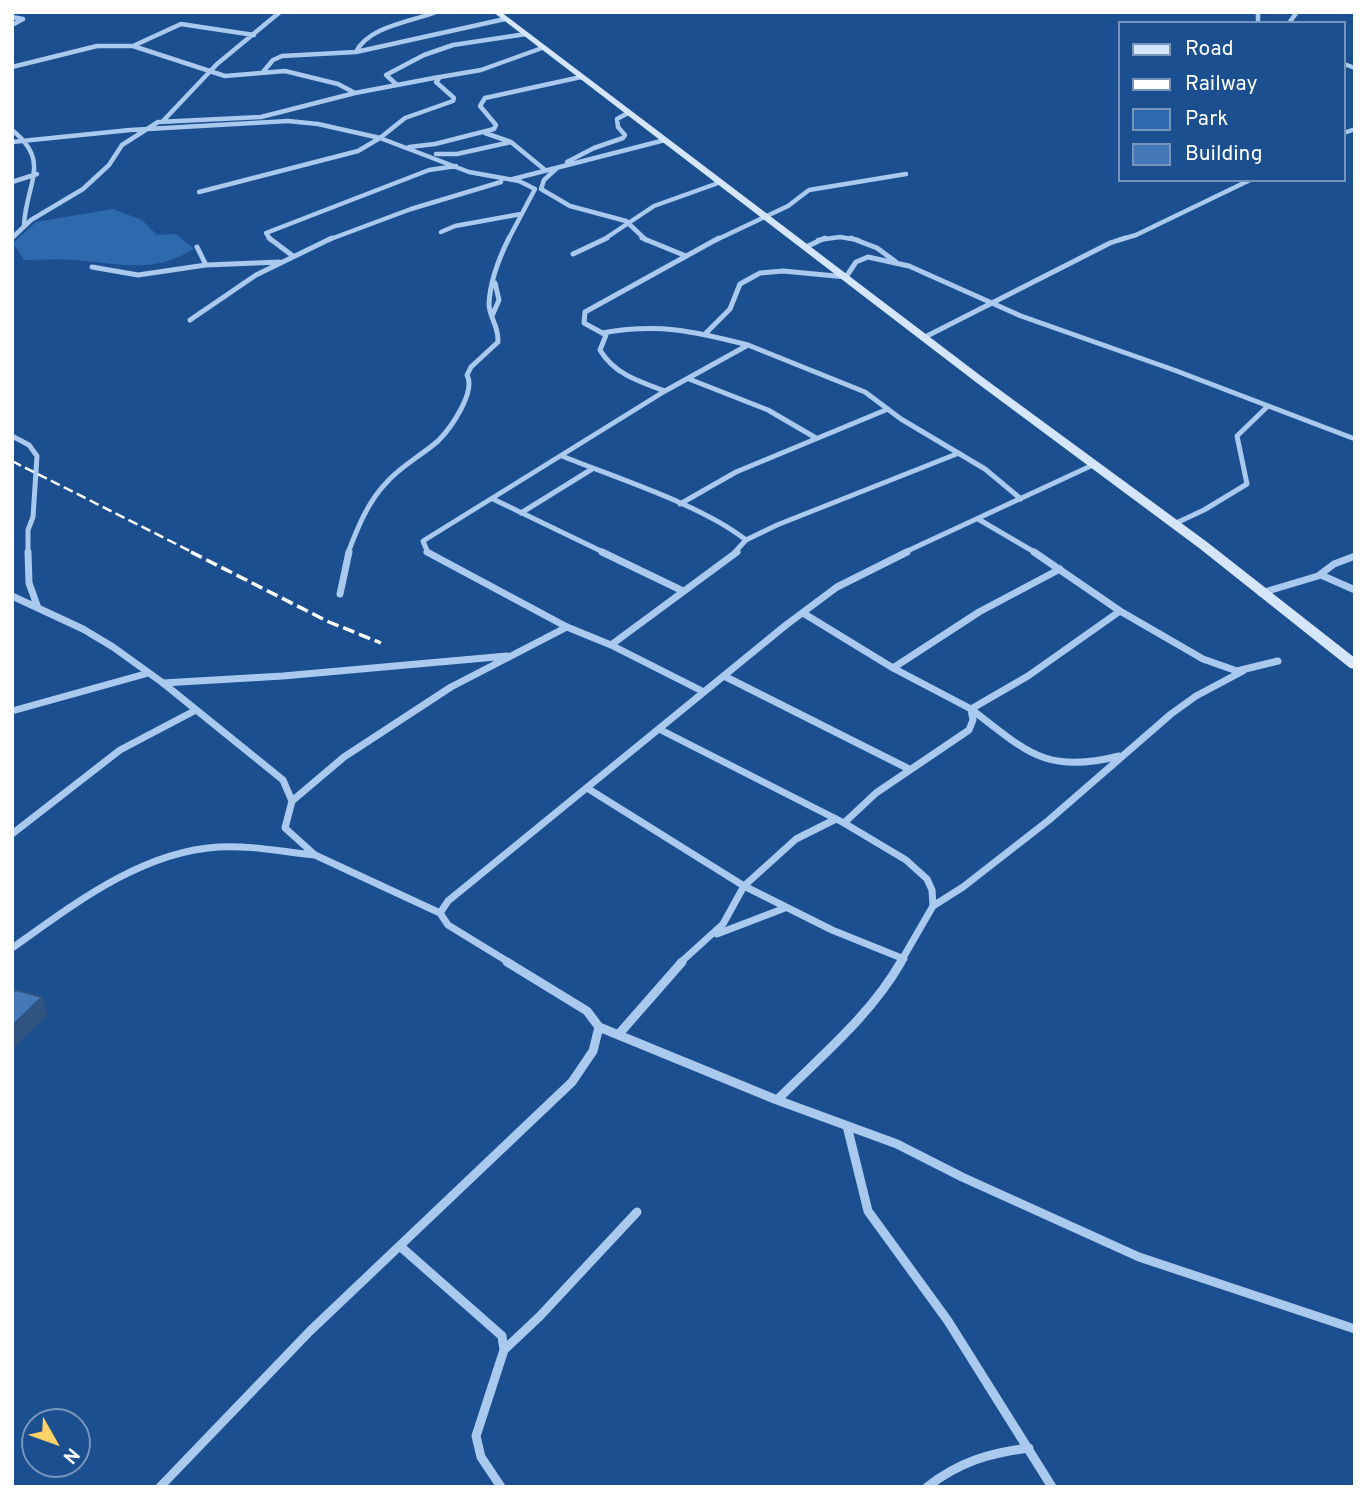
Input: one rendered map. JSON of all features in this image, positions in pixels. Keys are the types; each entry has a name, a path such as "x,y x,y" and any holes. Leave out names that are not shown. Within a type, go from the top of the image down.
{"main road":[{"path":"501,16 1174,524 1355,666"}],"street":[{"path":"12,230 22,227 83,189 109,165 122,145 163,121 209,72 281,12"},
{"path":"423,12 429,15"},
{"path":"356,52 358,43 371,34 436,12"},
{"path":"263,72 273,60 282,56 356,52 501,16"},
{"path":"12,17 23,19 12,25"},
{"path":"133,47 181,24 254,35"},
{"path":"396,84 386,75 429,53 482,37 526,34"},
{"path":"12,67 97,46 133,47 232,77 285,71 338,84 355,93"},
{"path":"163,121 261,117 396,84 481,70 542,47"},
{"path":"199,192 358,151 405,118 453,101 454,98 436,82 440,77"},
{"path":"404,147 427,146 485,132 496,125 480,106 485,98 581,77"},
{"path":"628,113 617,118 618,127 625,135 623,138 582,153 561,166 544,180 541,189 570,206 610,215 630,223 643,239 686,256"},
{"path":"12,142 146,129 288,121 318,124 380,138 489,178 525,182 535,189 498,260 489,306 499,329 498,342 471,367 467,375 471,383 469,395 440,439 380,489 352,539 340,594"},
{"path":"12,130 26,140 37,165 37,174 24,210 22,227 12,238"},
{"path":"485,132 511,142 545,170"},
{"path":"190,320 281,262 387,218 545,170 665,140"},
{"path":"416,151 457,154 511,142"},
{"path":"293,256 269,239 266,233 429,170 457,166"},
{"path":"12,182 37,174"},
{"path":"665,391 640,382 605,361 600,350 607,338 584,323 585,313 590,308 765,215 788,206 814,188 906,174"},
{"path":"573,254 611,237 654,206 722,182"},
{"path":"925,337 1110,243 1136,235 1246,182"},
{"path":"441,232 455,226 521,214"},
{"path":"806,247 820,239 842,236 883,251 896,262"},
{"path":"197,247 206,265"},
{"path":"706,332 730,309 740,284 760,273 783,271 846,277 855,262 862,258 876,257 896,262 972,292 994,304 1355,439"},
{"path":"92,267 138,275 206,265 281,262"},
{"path":"492,316 500,300 500,291 495,283"},
{"path":"602,333 651,327 706,332 771,352 865,391 888,409 1005,484 1021,499"},
{"path":"704,692 611,645 567,627 428,554 424,548 425,539 665,391 748,345"},
{"path":"690,379 768,410 816,438"},
{"path":"1174,524 1212,506 1247,484 1248,474 1237,451 1237,436 1268,406"},
{"path":"680,504 723,478 888,409"},
{"path":"12,436 29,445 37,456 33,517 28,530 29,583 38,608"},
{"path":"611,645 739,550 746,540 777,525 959,453"},
{"path":"562,456 680,504 737,532 746,540"},
{"path":"440,913 447,901 837,587 1095,464"},
{"path":"521,513 592,469"},
{"path":"493,499 682,591"},
{"path":"978,519 1018,541 1120,611 1203,659 1242,671"},
{"path":"1260,593 1321,575 1334,564 1355,556"},
{"path":"893,668 979,612 1060,569"},
{"path":"1321,575 1355,590"},
{"path":"12,596 109,644 145,674 163,683 283,780 292,801"},
{"path":"971,709 1028,676 1120,611"},
{"path":"803,613 893,668 971,709 1032,751 1053,762 1088,762 1123,755"},
{"path":"567,627 461,681 344,757 292,801 285,828 315,855 440,913 448,925 461,936 587,1011 598,1027 777,1100 897,1144 962,1177 1139,1257 1355,1329"},
{"path":"163,683 283,676 511,656"},
{"path":"777,1100 868,1010 904,960 933,906 1006,854 1196,696 1242,671 1278,661"},
{"path":"12,711 145,674"},
{"path":"724,676 909,769"},
{"path":"618,1035 657,986 714,936 737,906 744,886 796,839 840,821 909,769 969,730 974,723 971,709"},
{"path":"12,834 120,750 196,710"},
{"path":"659,729 840,821 906,860 920,872 932,890 933,906"},
{"path":"587,788 744,886 785,908 904,960"},
{"path":"12,948 113,884 149,864 184,851 218,847 315,855"},
{"path":"714,936 785,908"},
{"path":"160,1487 276,1363 572,1082 593,1051 598,1027"},
{"path":"847,1126 868,1211 948,1321 1052,1487"},
{"path":"504,1350 558,1297 637,1212"},
{"path":"401,1247 494,1326 502,1336 504,1350 476,1436 477,1450 484,1465 501,1487"},
{"path":"927,1487 952,1466 981,1454 1029,1448"}],"green space":[{"path":"113,209 142,220 157,235 176,234 194,249 164,262 120,265 73,260 24,260 13,243 36,222"}],"building":[{"path":"16,990 42,997 12,1026 12,993"}],"railway":[{"path":"12,461 194,553"},
{"path":"191,552 329,622 381,643"}]}
